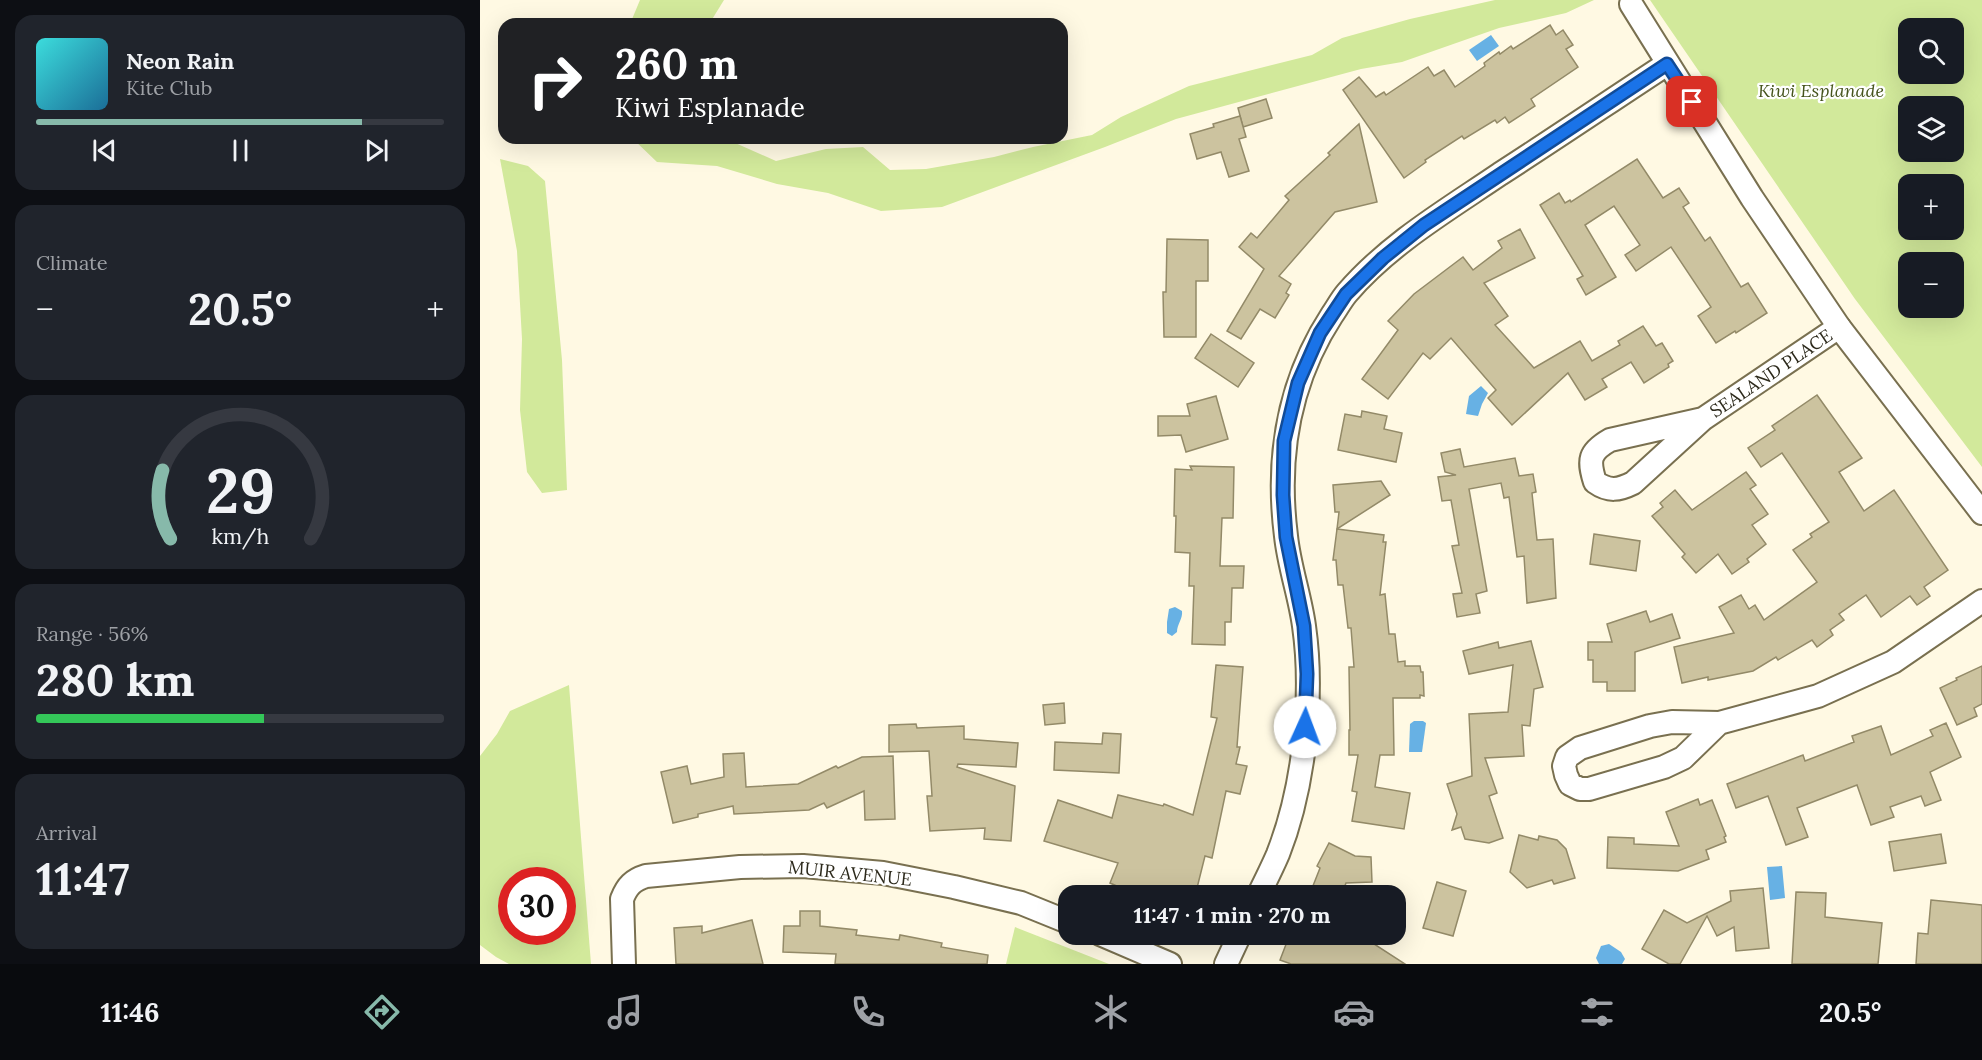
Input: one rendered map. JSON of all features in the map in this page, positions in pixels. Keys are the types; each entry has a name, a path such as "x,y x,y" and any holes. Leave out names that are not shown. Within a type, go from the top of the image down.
{"street":[{"path":"1631,4 1752,198 1839,327 1982,513"},
{"path":"1263,885 1278,853 1291,810 1301,764 1305,727 1307,674 1304,626 1286,537 1283,495 1284,441 1298,383 1320,333 1346,294 1383,258 1424,225 1667,64"},
{"name":"SEALAND PLACE","path":"1703,419 1610,440 1597,447 1591,459 1591,470 1595,482 1610,490 1622,489 1634,483 1703,419 1839,327"},
{"path":"1719,723 1683,758 1664,767 1590,789 1580,789 1570,784 1566,775 1564,766 1567,757 1580,748 1650,726 1672,722 1719,723 1818,696 1893,662 1982,601"},
{"name":"MUIR AVENUE","path":"624,964 622,899 629,885 646,876 740,867 803,866 883,873 954,886 1021,903 1058,918"},
{"path":"1126,945 1170,964"},
{"path":"1226,964 1235,945"}],"green space":[{"path":"640,0 724,0 713,18 632,18"},
{"path":"1495,0 1594,0 1566,13 1499,28 1402,62 1361,69 1176,119 942,207 881,211 828,193 777,184 717,166 657,162 638,144 738,144 776,161 826,149 863,147 890,170 926,169 994,157 1048,144 1068,144 1068,140 1092,135 1121,117 1189,86 1312,55 1342,38 1410,19"},
{"name":"Kiwi Esplanade","path":"1650,0 1982,0 1982,467 1855,299"},
{"path":"500,159 528,166 545,181 562,360 567,490 542,493 527,472 520,410 522,339 517,251"},
{"path":"569,685 591,964 509,964 480,945 480,756 497,734 510,711"},
{"path":"1015,927 1109,964 1006,964"}],"water":[{"path":"1491,35 1499,46 1477,61 1469,50"},
{"path":"1481,386 1488,393 1478,416 1466,414 1469,396"},
{"path":"1175,607 1182,611 1182,614 1177,632 1172,636 1167,633 1167,622 1169,609"},
{"path":"1414,721 1426,723 1422,752 1409,752 1410,724"},
{"path":"1782,866 1785,898 1770,900 1767,867"},
{"path":"1609,944 1621,952 1625,959 1622,964 1599,964 1596,958 1601,946"}],"building":[{"path":"1550,25 1556,35 1563,30 1573,45 1566,49 1578,67 1531,99 1535,106 1509,123 1505,117 1497,123 1495,120 1464,139 1462,136 1425,160 1426,162 1404,178 1343,90 1359,77 1376,97 1384,92 1386,95 1428,67 1434,76 1444,70 1455,87 1485,66 1484,63 1499,52 1500,54 1511,46 1513,49"},
{"path":"1266,99 1272,118 1243,127 1238,108"},
{"path":"1240,116 1246,137 1239,139 1249,171 1229,177 1221,152 1197,159 1190,134"},
{"path":"1359,124 1377,202 1335,212 1279,276 1291,284 1286,293 1289,295 1275,318 1260,309 1241,339 1227,331 1264,269 1239,247 1251,233 1257,238 1289,200 1285,196 1330,155 1328,153"},
{"path":"1637,159 1663,198 1679,188 1689,203 1683,207 1705,241 1710,237 1741,287 1748,283 1767,313 1716,343 1698,316 1711,307 1671,247 1636,271 1625,255 1640,245 1614,206 1585,225 1616,277 1586,295 1577,279 1583,276 1540,205 1559,193 1565,203 1570,200 1571,202"},
{"path":"1520,229 1535,258 1484,283 1508,316 1495,325 1534,368 1580,341 1592,361 1620,345 1618,341 1643,326 1656,346 1662,343 1673,361 1668,364 1669,367 1644,383 1631,362 1602,379 1607,387 1585,400 1568,373 1512,425 1488,398 1496,390 1451,338 1430,359 1423,353 1388,399 1362,379 1398,330 1388,321 1414,294 1463,257 1473,270 1502,248 1498,241"},
{"path":"1167,239 1208,240 1208,281 1196,281 1196,337 1164,337 1163,292 1166,292"},
{"path":"1211,334 1254,363 1238,387 1195,358"},
{"path":"1817,395 1862,458 1839,472 1864,511 1894,490 1948,570 1924,587 1930,596 1917,605 1910,596 1881,617 1866,595 1839,614 1844,620 1830,630 1833,635 1817,647 1812,640 1778,660 1776,657 1753,671 1682,683 1674,647 1734,633 1719,607 1741,595 1749,609 1755,605 1764,620 1817,582 1793,550 1812,537 1810,534 1829,522 1782,453 1761,467 1748,448 1775,430 1772,426"},
{"path":"1216,396 1228,439 1186,452 1181,435 1158,436 1158,416 1190,416 1187,404"},
{"path":"1362,411 1387,416 1384,429 1402,433 1396,462 1338,450 1345,414 1361,417"},
{"path":"1460,449 1464,467 1515,458 1519,476 1533,474 1536,492 1532,493 1537,540 1553,539 1556,598 1527,603 1524,556 1517,557 1509,497 1504,498 1501,483 1469,489 1487,591 1476,594 1480,613 1457,617 1453,594 1462,593 1452,546 1459,545 1451,500 1442,501 1438,477 1456,475 1445,472 1441,453"},
{"path":"1190,466 1234,467 1233,518 1222,518 1220,566 1244,566 1243,588 1232,588 1231,622 1225,622 1225,645 1192,644 1194,586 1189,586 1190,553 1175,552 1176,516 1174,516 1175,469 1192,470"},
{"path":"1746,472 1756,485 1750,489 1768,514 1752,525 1766,544 1747,559 1749,562 1732,574 1718,554 1696,573 1682,557 1685,554 1652,516 1663,507 1660,503 1675,490 1692,510"},
{"path":"1381,481 1390,495 1337,529 1339,512 1335,512 1333,485"},
{"path":"1337,529 1384,535 1383,542 1386,542 1380,595 1385,594 1389,634 1395,634 1398,662 1405,661 1405,666 1420,666 1423,672 1424,696 1393,698 1394,755 1380,755 1375,787 1410,793 1404,829 1352,821 1357,792 1352,791 1358,755 1349,755 1349,667 1354,667 1351,628 1348,628 1343,585 1338,585 1336,560 1333,560"},
{"path":"1594,534 1640,541 1636,571 1590,564"},
{"path":"1646,611 1650,622 1672,614 1680,638 1635,652 1635,691 1607,691 1607,682 1593,682 1593,660 1588,660 1588,642 1612,642 1607,624"},
{"path":"1531,641 1543,687 1534,689 1530,726 1522,725 1524,756 1485,758 1497,793 1489,796 1503,838 1489,843 1465,839 1461,827 1452,830 1457,814 1447,784 1472,776 1469,714 1508,712 1513,665 1469,674 1463,651 1498,642 1499,648"},
{"path":"1216,665 1243,667 1237,747 1240,747 1236,764 1247,766 1240,794 1226,791 1212,858 1205,856 1198,885 1114,885 1110,883 1118,863 1044,841 1058,800 1112,818 1118,795 1163,806 1164,804 1193,815 1217,718 1211,717"},
{"path":"1982,666 1982,704 1974,708 1977,716 1957,725 1940,688"},
{"path":"1064,703 1065,723 1045,725 1043,705"},
{"path":"1946,723 1961,757 1930,772 1941,800 1925,806 1921,796 1890,807 1894,817 1871,825 1857,785 1797,808 1808,837 1786,845 1768,796 1736,808 1727,784 1803,755 1805,761 1854,742 1852,736 1881,726 1891,755 1933,736 1930,730"},
{"path":"916,724 917,728 964,726 964,739 1018,743 1016,767 958,764 957,767 1015,786 1011,841 984,839 985,828 930,831 927,796 932,796 929,751 889,752 889,725"},
{"path":"1103,733 1121,734 1119,773 1054,770 1055,742 1102,744"},
{"path":"744,753 746,787 798,784 836,766 838,768 862,757 893,756 895,819 865,820 864,791 827,808 824,803 809,810 734,814 733,806 698,814 698,817 673,823 661,772 687,766 691,784 724,777 723,754"},
{"path":"1698,799 1700,805 1712,800 1726,836 1724,837 1726,842 1706,850 1709,859 1678,871 1607,868 1608,837 1634,838 1634,844 1679,846 1666,812"},
{"path":"1941,834 1946,863 1894,871 1889,842"},
{"path":"1519,835 1538,840 1539,836 1557,840 1566,849 1575,878 1554,884 1552,880 1527,888 1510,872"},
{"path":"1329,843 1355,856 1371,857 1372,882 1313,885 1320,868 1317,866"},
{"path":"1437,882 1466,891 1453,936 1423,928"},
{"path":"1763,888 1769,948 1736,951 1734,927 1717,936 1707,916 1680,964 1669,964 1642,949 1664,910 1687,923 1731,901 1730,891"},
{"path":"1796,892 1826,893 1825,917 1882,923 1878,964 1792,964"},
{"path":"1931,900 1982,905 1982,964 1916,964 1918,933 1928,934"},
{"path":"800,911 820,911 820,926 857,930 856,935 899,940 900,935 942,943 941,947 988,955 987,964 835,964 836,954 783,952 784,926 800,926"},
{"path":"752,920 763,964 676,964 674,928 702,926 702,933"},
{"path":"1286,945 1376,945 1405,964 1291,964 1280,960"}],"route":[{"path":"1305,727 1307,674 1304,626 1286,537 1283,495 1284,441 1298,383 1320,333 1346,294 1383,258 1424,225 1667,64 1692,102"}]}
